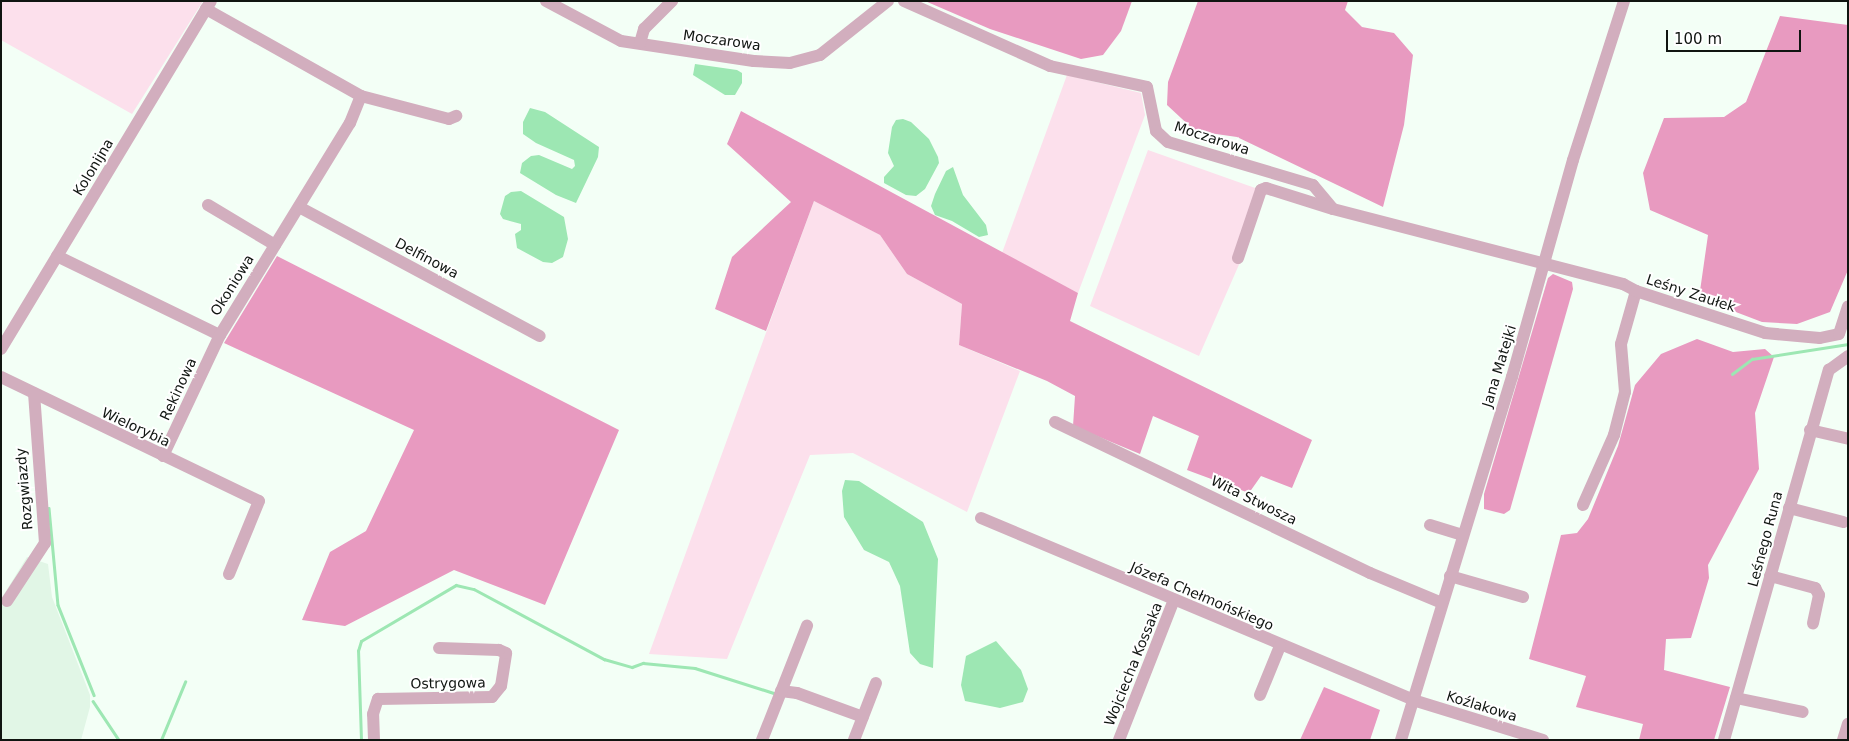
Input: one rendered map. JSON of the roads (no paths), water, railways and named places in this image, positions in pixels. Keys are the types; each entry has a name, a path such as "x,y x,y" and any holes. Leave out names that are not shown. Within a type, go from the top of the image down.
{"street":[{"name":"Moczarowa","path":"546,1 621,41 754,61 790,64 820,55 885,2"},
{"path":"640,43 644,29 672,1"},
{"name":"Moczarowa","path":"904,1 1050,66 1147,87 1156,131 1168,142 1313,185 1334,209"},
{"name":"Jana Matejki","path":"1401,740 1624,1"},
{"path":"208,5 361,96 449,119 456,116"},
{"name":"Kolonijna","path":"1,349 208,5"},
{"name":"Okoniowa","path":"57,256 220,335 350,123 361,96"},
{"path":"1238,258 1262,190 1266,188 1334,209 1543,266 1623,284 1636,291"},
{"path":"208,205 275,245"},
{"name":"Delfinowa","path":"299,207 540,336"},
{"name":"Leśny Zaułek","path":"1583,505 1614,436 1622,400 1621,344 1636,291 1765,333 1820,338 1839,334 1848,306"},
{"name":"Rekinowa","path":"163,456 220,335"},
{"name":"Leśnego Runa","path":"1724,740 1810,430 1829,370 1848,356"},
{"name":"Wielorybia","path":"1,378 260,501 229,574"},
{"name":"Rozgwiazdy","path":"7,601 44,542 34,393"},
{"name":"Wita Stwosza","path":"1055,422 1370,572 1442,603"},
{"path":"1810,430 1848,439"},
{"path":"1789,508 1843,522"},
{"name":"Józefa Chełmońskiego","path":"981,518 1280,646 1412,700"},
{"path":"1430,525 1462,534"},
{"path":"1450,576 1523,597"},
{"path":"1770,576 1815,588 1819,595 1813,623"},
{"name":"Wojciecha Kossaka","path":"1119,740 1174,600"},
{"path":"762,740 807,626"},
{"path":"1260,695 1280,646"},
{"name":"Ostrygowa","path":"374,740 373,714 378,699 492,697 501,686 506,653 499,650 439,648"},
{"path":"854,740 876,683"},
{"path":"780,691 796,693 863,716"},
{"path":"1736,698 1803,712"},
{"name":"Koźlakowa","path":"1412,700 1543,740"},
{"path":"1843,740 1848,724"}],"waterway":[{"path":"1732,374 1752,359 1848,344"},
{"path":"49,508 58,605 94,695"},
{"path":"361,740 358,651 361,641 456,585 474,589 604,659 632,667 643,663 695,668 774,693"},
{"path":"161,740 185,682"},
{"path":"93,701 119,740"}]}
